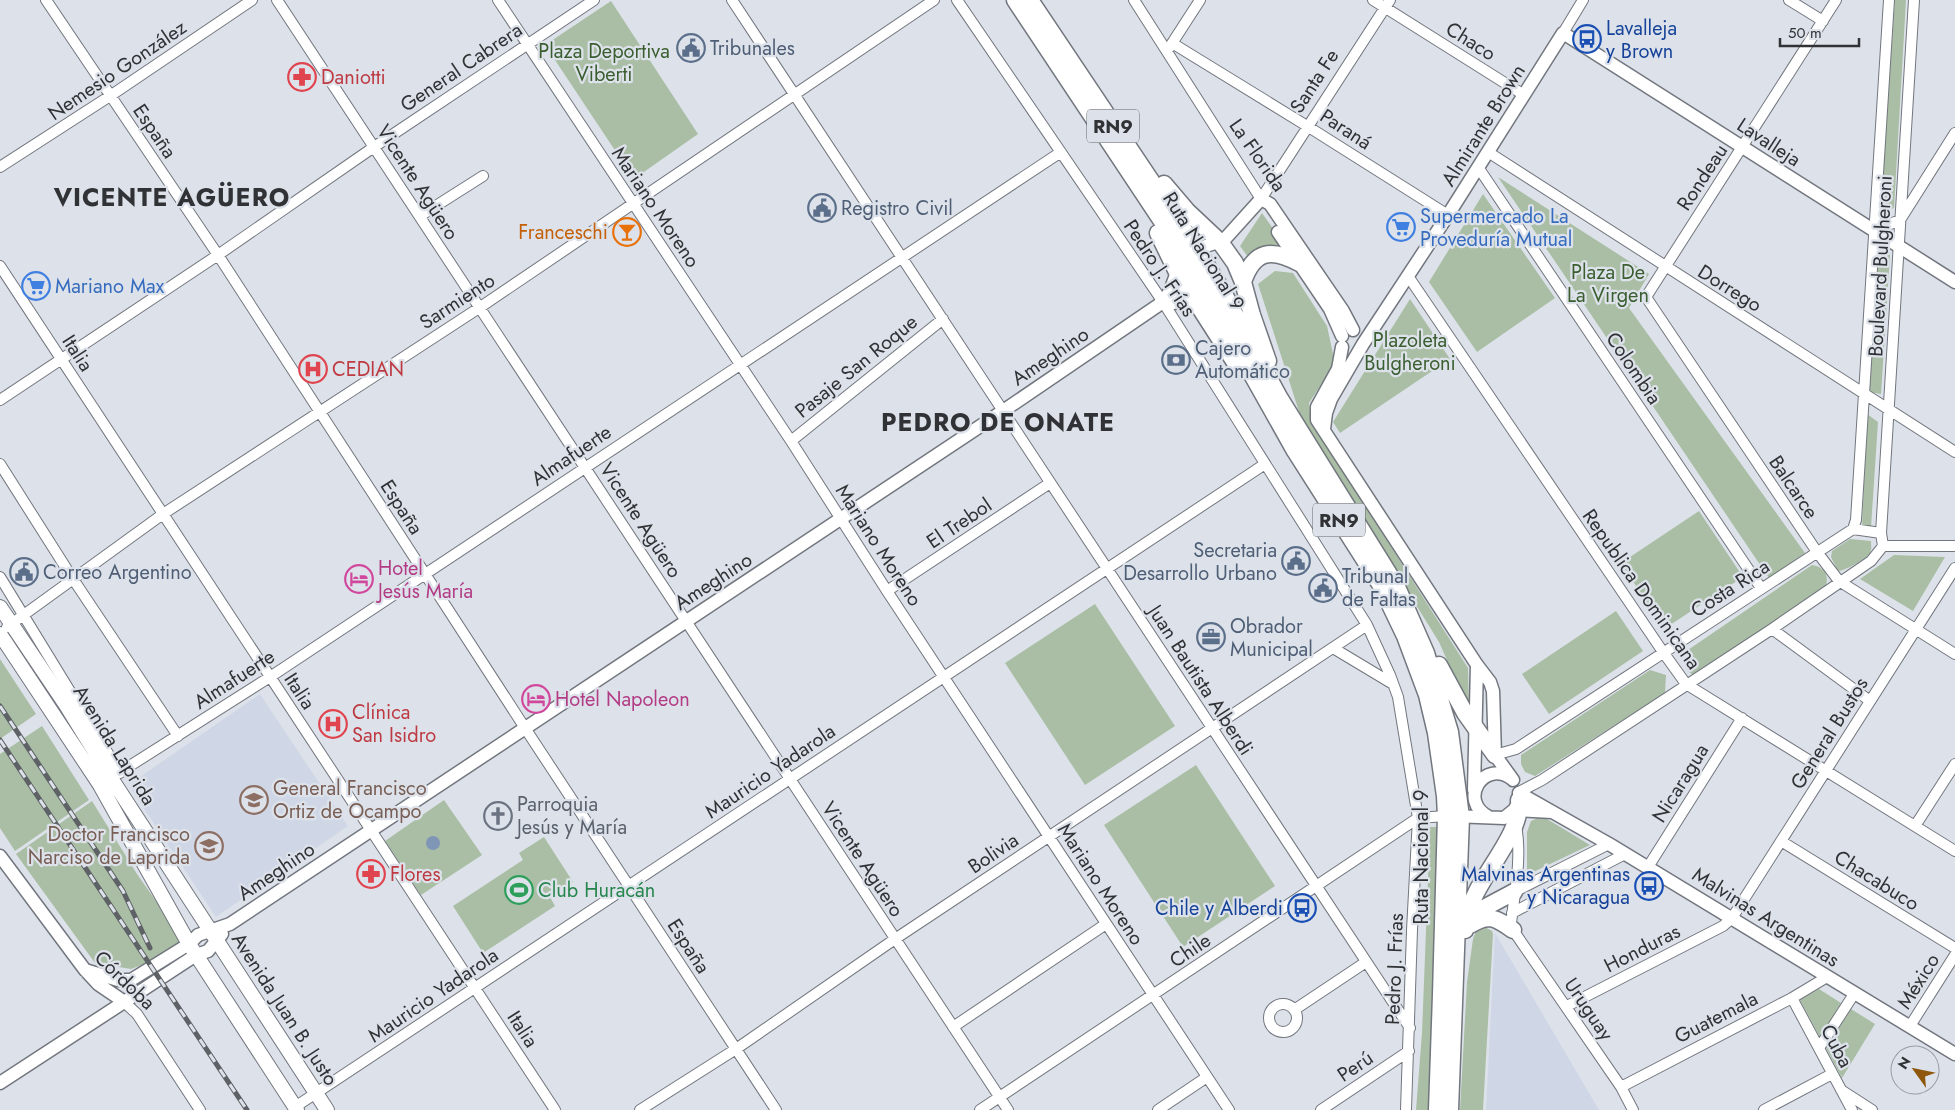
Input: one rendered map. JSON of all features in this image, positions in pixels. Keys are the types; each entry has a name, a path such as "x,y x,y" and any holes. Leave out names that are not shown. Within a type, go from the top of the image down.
{"highway":[{"name":"Ruta Nacional 9","path":"1015,0 1134,181 1224,294 1300,458 1371,570 1392,606 1405,636 1432,713 1442,775 1454,817 1436,1110"},
{"name":"Ruta Nacional 9","path":"1030,0 1127,146 1192,255"},
{"name":"RN9","path":"1127,146 1187,211 1220,242 1235,263 1264,346 1273,400"},
{"name":"RN9","path":"1134,181 1146,210 1177,272 1196,302 1247,380 1273,400"},
{"path":"1243,282 1249,266 1254,260 1268,253 1285,255 1299,263"},
{"path":"1163,302 1182,300 1196,302"},
{"name":"Ruta Nacional 9","path":"1273,400 1380,558 1410,613 1426,653 1446,716 1453,755 1456,970 1450,1110"},
{"path":"1410,613 1430,644 1448,683 1476,730 1498,761"},
{"path":"1456,970 1470,909 1476,892 1517,806"},
{"path":"1466,927 1484,908 1514,892"},
{"path":"1466,927 1479,919 1488,917 1503,923 1513,930"}],"main road":[{"name":"Avenida Laprida","path":"0,607 4,630 66,705 110,779 214,936"},
{"name":"Avenida Laprida","path":"110,779 192,949"},
{"name":"Avenida Juan B. Justo","path":"214,936 327,1110"},
{"path":"192,949 296,1109"}],"street":[{"name":"España","path":"46,0 218,255 424,574 776,1110"},
{"name":"Nemesio González","path":"0,168 252,0"},
{"name":"Vicente Agüero","path":"277,0 1008,1110"},
{"name":"Mariano Moreno","path":"498,0 791,441 1229,1110"},
{"name":"General Cabrera","path":"0,400 594,0"},
{"name":"Juan Bautista Alberdi","path":"732,0 1410,1029"},
{"name":"Sarmiento","path":"4,630 164,514 479,308 934,0"},
{"name":"Pedro J. Frías","path":"957,0 1163,302 1367,625 1393,684 1403,722 1418,818 1406,1110"},
{"name":"La Florida","path":"1134,0 1169,47 1261,199 1270,204 1343,311 1348,336"},
{"path":"1169,47 1200,0"},
{"name":"Chaco","path":"1373,0 1388,4 1524,95"},
{"name":"Almirante Brown","path":"1324,429 1330,399 1361,347 1448,215 1584,0"},
{"path":"1789,0 1823,21"},
{"name":"Rondeau","path":"1646,297 1836,0"},
{"name":"Boulevard Bulgheroni","path":"1853,529 1856,520 1889,0"},
{"name":"Boulevard Bulgheroni","path":"1881,533 1914,0"},
{"name":"Santa Fe","path":"1261,199 1388,4"},
{"name":"Lavalleja","path":"1562,33 1955,282"},
{"name":"Paraná","path":"1169,47 1308,126 1448,215"},
{"path":"1873,231 1900,220 1955,133"},
{"name":"Almafuerte","path":"110,779 270,677 1061,152"},
{"name":"Dorrego","path":"1488,152 1665,268 1955,452"},
{"name":"Colombia","path":"1478,167 1761,588"},
{"path":"420,216 483,176"},
{"path":"1192,255 1206,246 1220,242 1229,236 1261,199"},
{"path":"1261,199 1264,209 1348,336 1350,353 1361,347 1362,336 1348,336"},
{"name":"Ameghino","path":"192,949 208,951 214,936 230,924 1003,411 1163,302 1170,291 1177,272 1192,255"},
{"name":"Italia","path":"0,266 555,1110"},
{"name":"Republica Dominicana","path":"1408,276 1662,652 1686,684 1955,851"},
{"name":"Balcarce","path":"1646,297 1816,552 1839,581 1955,654"},
{"name":"Pasaje San Roque","path":"791,441 942,319"},
{"path":"1380,320 1348,336 1338,369 1317,407 1316,416 1477,665 1490,682 1493,691 1498,761 1513,780 1517,806 1518,859 1511,923 1513,930"},
{"path":"0,464 73,579 178,736"},
{"name":"Mauricio Yadarola","path":"296,1109 475,988 1265,464"},
{"name":"El Trebol","path":"888,591 1050,483"},
{"path":"1418,818 1504,818 1542,780 1772,629 1839,581 1871,561 1883,546 1881,533 1853,529"},
{"name":"Costa Rica","path":"1489,775 1498,761 1662,652 1853,529"},
{"path":"1883,546 1955,546"},
{"name":"General Bustos","path":"1732,918 1955,568"},
{"path":"0,577 24,616 110,779"},
{"name":"Bolivia","path":"640,1110 736,1049 895,939 1367,625"},
{"path":"1772,629 1870,701"},
{"path":"1333,648 1393,684"},
{"path":"1477,665 1474,794 1478,808 1489,817"},
{"name":"Nicaragua","path":"1648,867 1742,718"},
{"path":"1915,826 1955,764"},
{"path":"1474,794 1478,784 1489,775 1500,773 1513,780"},
{"name":"Malvinas Argentinas","path":"1517,806 1556,813 1955,1054"},
{"name":"Chile","path":"980,1110 1418,818"},
{"name":"Chacabuco","path":"1781,841 1955,948"},
{"path":"1514,892 1609,844"},
{"path":"1512,913 1625,854"},
{"name":"Córdoba","path":"0,856 85,970 98,984 123,1001 137,1014 200,1110"},
{"name":"Honduras","path":"1567,1006 1723,926 1732,918"},
{"path":"953,1027 1106,924"},
{"name":"Uruguay","path":"1513,930 1567,1006 1621,1087 1633,1110"},
{"path":"0,1083 123,1001 192,949 198,935 214,936"},
{"path":"85,970 118,980 131,980 192,949"},
{"name":"México","path":"1910,1026 1955,955"},
{"path":"1294,1010 1366,962"},
{"name":"Guatemala","path":"1621,1087 1792,998 1827,977"},
{"path":"1819,1048 1854,994"},
{"name":"Cuba","path":"1792,998 1852,1110"},
{"name":"Perú","path":"1321,1110 1409,1051"},
{"path":"1764,1110 1832,1074"},
{"path":"1158,1110 1207,1077"},
{"path":"1841,1090 1872,1110"}],"shaded area":[{"path":"260,694 348,826 216,917 131,789 131,783"},
{"path":"1495,933 1599,1110 1486,1110"}],"green space":[{"path":"1895,0 1906,0 1894,208 1880,214"},
{"name":"Plaza Deportiva Viberti","path":"611,1 698,134 641,174 632,176 545,45"},
{"name":"Plaza De La Virgen","path":"1498,177 1649,274 1629,308 1805,553 1769,578"},
{"path":"1483,194 1555,298 1477,352 1429,282"},
{"path":"1262,213 1285,246 1248,257 1240,246"},
{"path":"1878,245 1890,255 1881,394 1869,392 1868,387"},
{"path":"1275,271 1293,273 1327,326 1335,363 1309,403 1311,421 1468,668 1469,710 1439,642 1302,421 1258,284"},
{"name":"Plazoleta Bulgheroni","path":"1410,299 1450,359 1340,433 1333,422"},
{"path":"1867,414 1878,422 1871,527 1862,527"},
{"path":"1699,511 1743,577 1664,629 1621,563"},
{"path":"1850,539 1871,541 1871,551 1855,564 1838,571 1831,557 1832,551"},
{"path":"1894,555 1945,557 1913,611 1860,579"},
{"path":"1812,565 1820,567 1825,572 1827,578 1826,586 1695,677 1688,671 1682,656 1685,652"},
{"path":"1095,604 1175,726 1085,785 1005,663"},
{"path":"1616,611 1643,651 1549,714 1522,674"},
{"path":"0,659 36,714 0,739"},
{"path":"1650,670 1666,675 1665,693 1535,776 1525,772 1521,764 1521,755"},
{"path":"42,726 89,800 15,851 0,828 0,754"},
{"path":"1196,765 1275,886 1183,947 1104,825"},
{"path":"444,800 482,855 421,895 385,841"},
{"path":"92,801 137,874 184,941 152,961 131,969 95,963 16,854"},
{"path":"1538,818 1547,819 1590,845 1527,875 1527,832 1531,821"},
{"path":"1430,827 1441,827 1429,1110 1416,1110 1422,1033"},
{"name":"Club Huracán","path":"544,837 573,882 550,897 555,906 483,953 453,906 523,860 519,853"},
{"path":"1485,927 1492,931 1493,934 1483,1110 1460,1110 1467,982 1473,939 1476,931"},
{"path":"1819,989 1841,1003 1820,1037 1800,1000"},
{"path":"1851,1009 1875,1024 1842,1078 1826,1048"}],"water":[{"path":"430,836 436,836 440,843 436,850 430,850 426,846 426,840"}],"railway":[{"path":"0,706 123,891 150,948"},
{"path":"0,740 247,1110"}],"place":[{"name":"Lavalleja y Brown","path":"1587,39"},
{"name":"Tribunales","path":"691,48"},
{"name":"Daniotti","path":"302,77"},
{"name":"Registro Civil","path":"822,208"},
{"name":"Supermercado La Proveduría Mutual","path":"1401,227"},
{"name":"Franceschi","path":"627,232"},
{"name":"Mariano Max","path":"36,286"},
{"name":"Cajero Automático","path":"1176,360"},
{"name":"CEDIAN","path":"313,369"},
{"name":"Secretaria Desarrollo Urbano","path":"1296,561"},
{"name":"Correo Argentino","path":"24,572"},
{"name":"Hotel Jesús María","path":"359,579"},
{"name":"Tribunal de Faltas","path":"1323,588"},
{"name":"Obrador Municipal","path":"1211,637"},
{"name":"Hotel Napoleon","path":"536,699"},
{"name":"Clínica San Isidro","path":"333,724"},
{"name":"General Francisco Ortiz de Ocampo","path":"254,800"},
{"name":"Parroquia Jesús y María","path":"498,816"},
{"name":"Doctor Francisco Narciso de Laprida","path":"209,846"},
{"name":"Flores","path":"371,874"},
{"name":"Malvinas Argentinas y Nicaragua","path":"1649,886"},
{"name":"Club Huracán","path":"519,890"},
{"name":"Chile y Alberdi","path":"1302,908"}],"district":[{"name":"VICENTE AGÜERO","path":"172,197"},
{"name":"PEDRO DE ONATE","path":"998,422"}]}
